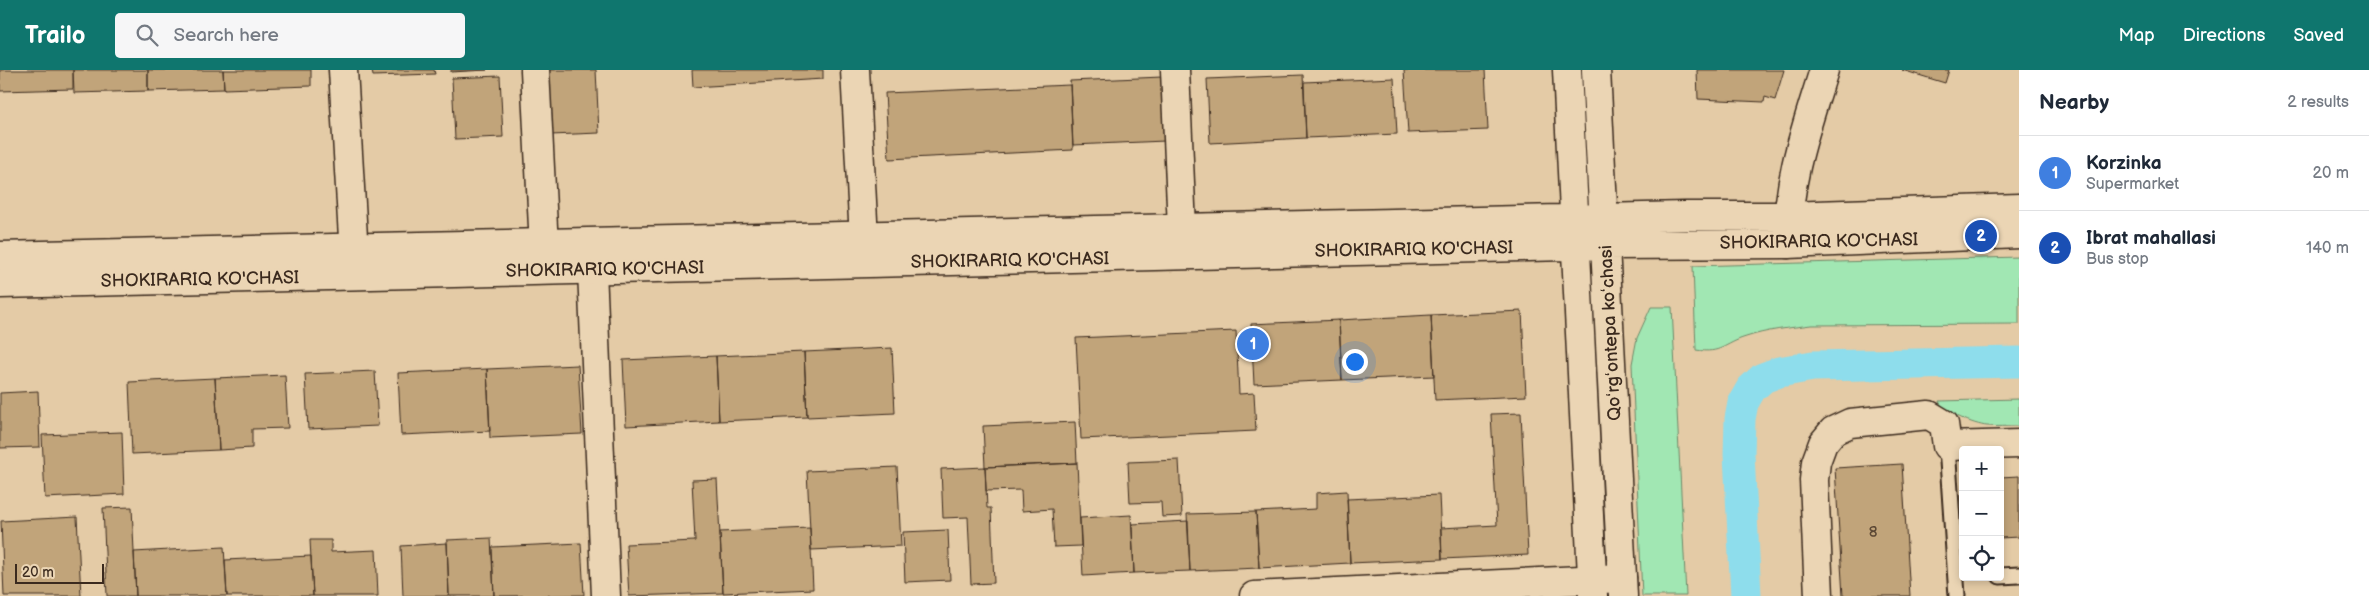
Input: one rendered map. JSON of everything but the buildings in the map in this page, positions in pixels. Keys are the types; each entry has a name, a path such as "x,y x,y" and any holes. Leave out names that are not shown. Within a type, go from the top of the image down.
{"main road":[{"path":"343,70 355,275"},
{"path":"535,70 545,271"},
{"path":"855,70 865,263"},
{"path":"1175,70 1183,255"},
{"name":"Qoʻrgʻontepa koʻchasi","path":"1567,70 1576,218 1593,588"},
{"name":"Qoʻrgʻontepa koʻchasi","path":"1596,70 1622,587"},
{"path":"1788,244 1787,216 1797,155 1824,70"},
{"name":"SHOKIRARIQ KO'CHASI","path":"0,256 1576,218 1787,216 2019,208"},
{"name":"SHOKIRARIQ KO'CHASI","path":"0,284 1577,245 1788,244 2019,234"},
{"path":"592,270 606,596"},
{"path":"1819,596 1814,480 1816,462 1822,443 1833,431 1850,423 1929,415 1944,424 1948,446 2019,444"},
{"path":"1254,596 1622,587"}],"lane":[{"path":"1948,446 1959,537"},
{"path":"2004,576 2019,575"},
{"path":"1957,596 1963,581"}],"green space":[{"path":"2019,257 2019,324 1811,325 1754,335 1712,351 1696,350 1693,266"},
{"path":"1651,307 1672,307 1686,596 1642,596 1632,364 1637,338"},
{"path":"2019,399 2019,426 1991,426 1975,423 1952,413 1941,405 1939,401"}],"waterway":[{"path":"1746,596 1739,454 1740,419 1743,403 1751,389 1763,378 1779,372 1813,366 2019,362"}],"place":[{"name":"Ibrat mahallasi","path":"1981,236"},
{"name":"Korzinka","path":"1253,344"}]}
